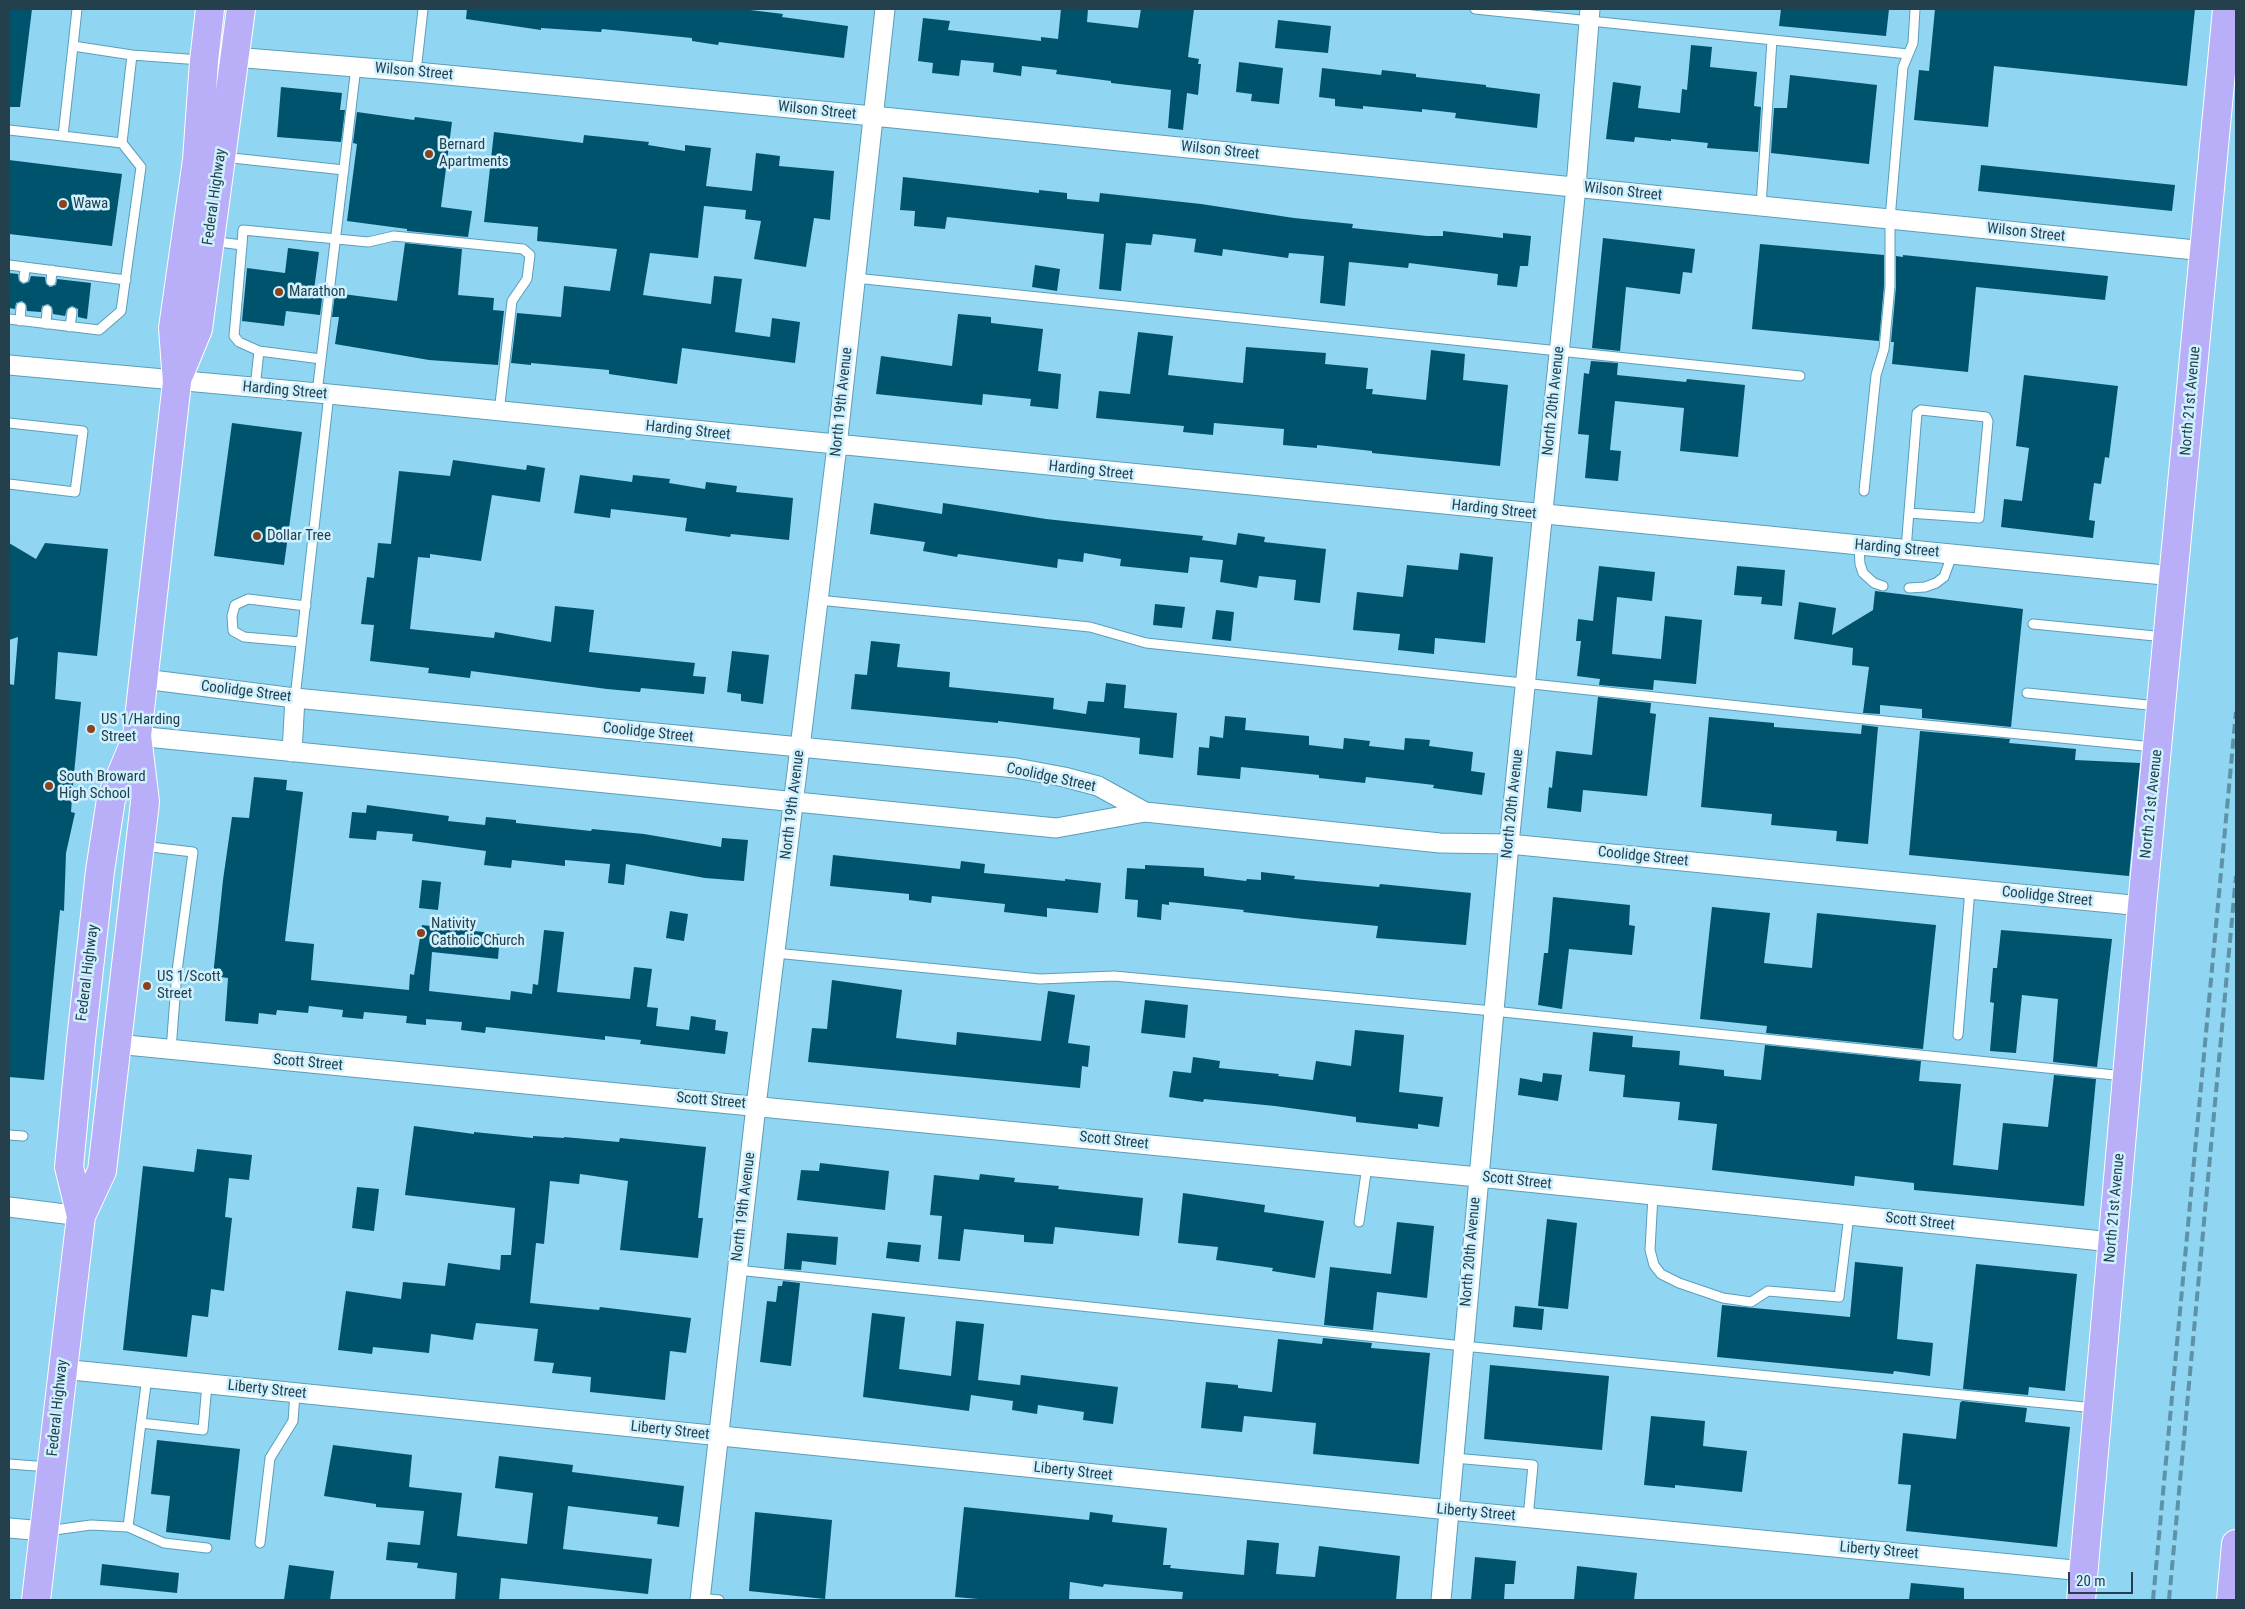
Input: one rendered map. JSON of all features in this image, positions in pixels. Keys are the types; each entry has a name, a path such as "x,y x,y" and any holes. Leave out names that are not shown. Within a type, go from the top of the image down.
{"main road":[{"name":"Federal Highway","path":"36,1600 81,1216 102,1171 145,802 138,736 177,382 173,328 197,160 204,61 210,9"},
{"name":"Federal Highway","path":"177,382 198,329 241,9"},
{"name":"North 21st Avenue","path":"2081,1600 2126,1077 2228,9"},
{"name":"Federal Highway","path":"81,1216 69,1167 98,889 110,799 138,736"},
{"path":"2233,1594 2236,1544"}],"street":[{"name":"North 19th Avenue","path":"700,1599 756,1106 837,446 885,9"},
{"name":"North 20th Avenue","path":"1440,1600 1493,1011 1576,187 1590,15"},
{"name":"Wilson Street","path":"234,57 416,72 873,116 2205,251"},
{"name":"Harding Street","path":"9,365 323,394 2174,576"},
{"name":"Coolidge Street","path":"144,679 295,698 800,749 1016,768 1064,777 1098,786 1145,812"},
{"path":"292,752 295,698"},
{"name":"Coolidge Street","path":"138,736 1056,828 1145,812 1440,843 1509,844 2142,906"},
{"name":"Scott Street","path":"116,1044 1478,1177 2112,1242"},
{"path":"9,1208 81,1216"},
{"name":"Liberty Street","path":"62,1369 1528,1518 2084,1571"},
{"path":"9,1528 44,1531"}],"lane":[{"path":"62,136 77,9"},
{"path":"416,72 423,9"},
{"path":"1475,9 1590,15 1772,40 1908,54"},
{"path":"1864,492 1876,375 1884,349 1890,286 1890,219 1903,67 1912,43 1915,9"},
{"path":"1762,206 1772,40"},
{"path":"73,46 132,55 204,61"},
{"path":"9,319 99,330 121,312 141,167 122,143 132,55"},
{"path":"295,698 306,606 323,394 321,360 356,67"},
{"path":"9,130 122,143"},
{"path":"220,156 344,170"},
{"path":"321,360 259,351 245,346 234,336 244,230 368,242 394,236 523,249 530,255 527,279 512,301 499,412"},
{"path":"209,241 242,245"},
{"path":"9,265 52,270 76,279 126,280"},
{"path":"24,278 25,268"},
{"path":"51,281 52,270"},
{"path":"855,278 1800,376"},
{"path":"20,321 21,307"},
{"path":"46,324 48,310"},
{"path":"70,327 72,312"},
{"path":"255,388 259,351"},
{"path":"1906,550 1909,513 1918,411 1986,417 1988,421 1979,518 1909,513"},
{"path":"9,423 83,431 74,492 9,484"},
{"path":"1859,546 1860,564 1863,573 1874,583 1883,586"},
{"path":"1909,588 1925,587 1936,583 1944,577 1952,554"},
{"path":"302,642 244,638 233,631 232,616 235,605 248,599 306,606"},
{"path":"818,600 1090,627 1146,643 1853,718 2157,747"},
{"path":"2033,624 2168,638"},
{"path":"2026,693 2161,706"},
{"path":"140,846 192,852 177,971 171,1050"},
{"path":"1958,1035 1970,889"},
{"path":"775,953 1040,979 1114,976 1493,1011 2126,1077"},
{"path":"9,1134 23,1136"},
{"path":"1359,1222 1367,1166"},
{"path":"1653,1195 1650,1250 1654,1265 1661,1274 1679,1283 1723,1298 1751,1302 1768,1290 1839,1298 1849,1215"},
{"path":"737,1270 1463,1346 2098,1408"},
{"path":"128,1527 146,1377"},
{"path":"141,1423 203,1430 208,1384"},
{"path":"260,1543 270,1458 293,1421 296,1393"},
{"path":"1454,1458 1533,1465 1528,1518"},
{"path":"9,1464 51,1467"},
{"path":"44,1531 91,1525 128,1527 164,1543 208,1548"},
{"path":"700,1599 719,1600"}],"building":[{"path":"9,9 32,9 20,107 9,107"},
{"path":"467,9 742,9 783,14 782,17 848,26 844,58 719,42 718,45 692,41 692,38 602,29 601,32 541,28 541,30 466,19"},
{"path":"1061,9 1088,9 1087,22 1138,28 1141,9 1194,9 1188,57 1199,59 1198,64 1201,64 1198,95 1187,93 1183,130 1168,128 1171,90 1111,83 1111,81 1056,74 1057,70 1022,66 1021,76 993,72 994,63 961,60 959,76 932,73 933,63 918,61 923,18 950,21 948,30 1041,41 1041,37 1058,39"},
{"path":"1781,9 1889,9 1886,36 1779,26"},
{"path":"1935,9 2195,9 2187,86 1994,66 1988,127 1914,120 1919,70 1929,71"},
{"path":"1278,20 1331,26 1328,53 1275,48"},
{"path":"1691,45 1712,47 1710,67 1757,72 1754,106 1761,107 1758,152 1707,148 1708,143 1671,139 1671,141 1635,137 1634,142 1606,139 1613,82 1641,86 1638,108 1680,113 1682,89 1687,90"},
{"path":"1239,62 1283,68 1279,104 1251,101 1252,94 1236,92"},
{"path":"1322,68 1381,75 1382,70 1416,74 1416,77 1486,85 1486,87 1540,94 1537,128 1455,118 1456,113 1422,109 1422,112 1363,106 1363,109 1335,106 1335,99 1319,97"},
{"path":"1790,75 1877,85 1869,164 1771,153 1774,108 1787,108"},
{"path":"281,87 342,93 340,110 345,110 341,142 277,137"},
{"name":"Bernard Apartments","path":"357,112 414,120 415,117 452,122 441,207 472,211 468,237 407,231 407,229 347,221 357,144 353,143"},
{"path":"494,132 583,143 584,135 649,142 648,145 685,151 685,145 711,148 706,186 752,191 756,153 780,156 779,166 834,171 830,220 814,218 806,267 754,259 761,221 745,219 746,210 704,206 698,258 650,253 643,295 711,304 714,276 742,279 735,332 770,337 772,318 800,322 795,363 682,348 677,384 609,374 609,370 511,363 517,313 561,317 564,286 610,291 617,249 537,241 538,227 484,222"},
{"name":"Wawa","path":"9,160 122,174 112,246 9,234"},
{"path":"1981,165 2175,185 2172,211 1978,191"},
{"path":"903,177 1039,193 1039,190 1067,193 1067,199 1099,202 1100,193 1201,204 1294,218 1353,224 1352,228 1427,236 1443,236 1443,231 1503,238 1503,233 1531,236 1528,266 1520,266 1517,287 1497,285 1498,274 1409,263 1408,268 1349,262 1345,306 1320,303 1324,256 1289,253 1288,258 1223,249 1222,256 1194,252 1196,239 1153,234 1151,245 1126,243 1121,291 1099,289 1104,234 947,217 945,229 914,226 915,211 900,210"},
{"path":"1603,238 1695,249 1692,273 1683,272 1680,294 1626,287 1620,351 1592,348"},
{"path":"405,243 462,249 458,295 494,298 493,310 504,311 498,365 429,360 335,344 339,317 332,317 335,293 397,301"},
{"path":"1760,244 1884,255 1884,286 1879,341 1752,329"},
{"name":"Marathon","path":"288,248 319,252 314,290 323,291 320,315 286,311 284,326 242,321 247,268 285,273"},
{"path":"1903,255 2108,276 2105,300 1976,287 1968,372 1892,364 1894,342 1891,342 1896,287 1896,256 1903,257"},
{"path":"1035,265 1060,269 1057,291 1032,287"},
{"path":"9,273 18,274 19,281 23,284 29,282 31,276 45,277 46,284 50,287 56,285 57,279 91,283 87,319 78,317 78,309 72,306 67,309 65,316 53,314 52,307 48,304 42,306 41,312 27,311 26,304 22,301 16,303 15,309 9,308"},
{"path":"958,314 991,317 991,323 1043,329 1038,371 1061,374 1058,409 1030,406 1031,399 983,394 982,405 876,394 881,356 952,366"},
{"path":"1138,332 1173,336 1168,375 1243,383 1246,347 1326,353 1325,364 1368,368 1366,389 1373,389 1372,394 1426,400 1431,350 1465,354 1463,380 1508,385 1500,466 1372,453 1372,451 1317,445 1317,448 1283,445 1284,429 1214,423 1213,435 1183,432 1184,426 1096,418 1099,391 1130,394"},
{"path":"1591,361 1618,363 1617,375 1686,382 1687,379 1745,385 1738,457 1680,451 1684,408 1615,401 1610,450 1621,451 1618,481 1585,478 1589,435 1578,434 1584,373 1589,374"},
{"path":"2024,375 2118,386 2109,458 2105,457 2101,484 2094,483 2089,520 2095,521 2093,538 2001,527 2004,499 2022,501 2029,448 2016,446"},
{"path":"232,423 302,432 284,565 214,556"},
{"path":"453,460 526,470 527,465 545,468 540,502 492,495 481,561 430,554 430,558 418,557 410,629 494,638 495,632 551,642 555,606 594,610 589,652 695,663 693,676 706,677 704,694 641,688 640,692 607,689 471,671 470,678 428,673 429,668 370,661 374,625 361,624 367,577 374,578 378,543 391,544 399,471 450,476"},
{"path":"580,475 632,482 633,475 670,479 669,483 705,489 706,482 737,486 736,492 793,498 789,540 731,534 730,537 685,531 687,518 611,509 610,518 574,513"},
{"path":"874,503 942,514 943,503 1046,519 1203,536 1202,540 1236,545 1238,533 1265,537 1264,542 1326,549 1320,603 1294,600 1296,580 1259,576 1257,588 1220,582 1223,560 1190,557 1188,573 1120,566 1121,559 1084,553 1083,562 1058,559 1057,568 958,554 957,557 923,551 925,542 870,534"},
{"path":"9,543 36,559 45,543 108,549 97,656 58,652 55,699 81,702 71,812 75,813 66,853 64,911 60,910 44,1080 9,1077 9,684 14,685 18,637 9,640"},
{"path":"1460,553 1493,557 1485,643 1435,638 1434,654 1398,650 1400,634 1353,630 1357,592 1403,597 1407,565 1458,570"},
{"path":"1599,566 1655,572 1652,601 1617,597 1612,654 1661,659 1665,616 1702,620 1696,684 1654,680 1653,690 1599,685 1600,679 1577,676 1581,641 1576,641 1578,619 1593,621"},
{"path":"1737,566 1785,570 1782,606 1761,604 1762,597 1734,595"},
{"path":"1875,591 2023,609 2011,727 1922,718 1922,709 1880,705 1880,714 1863,713 1869,667 1852,665 1853,648 1794,639 1799,602 1836,608 1832,635 1873,610"},
{"path":"1155,604 1185,607 1182,628 1153,625"},
{"path":"1216,610 1234,612 1231,641 1212,639"},
{"path":"871,641 900,644 897,667 950,672 949,687 1054,698 1053,709 1086,714 1088,701 1104,702 1106,683 1126,685 1124,708 1177,713 1173,758 1139,754 1140,738 998,721 998,723 851,709 855,674 867,675"},
{"path":"732,651 769,655 763,704 741,701 741,694 727,692"},
{"path":"1598,697 1651,703 1650,713 1656,714 1647,796 1583,790 1581,812 1547,808 1549,787 1552,788 1556,751 1592,755"},
{"path":"1225,716 1246,718 1245,730 1309,736 1309,745 1343,749 1344,738 1370,741 1369,746 1404,750 1405,738 1430,740 1429,746 1473,752 1471,771 1485,773 1482,795 1433,788 1434,785 1366,777 1365,783 1319,778 1319,775 1241,767 1240,779 1197,775 1199,747 1209,748 1210,736 1223,738"},
{"path":"1709,717 1774,723 1774,727 1861,734 1862,725 1878,727 1868,844 1836,841 1837,831 1771,825 1772,814 1701,807"},
{"path":"1920,731 2010,739 2009,743 2076,749 2075,760 2140,763 2129,876 1909,855"},
{"path":"254,777 287,780 286,790 303,792 285,941 314,944 311,980 409,990 410,974 414,975 422,925 500,934 498,959 432,952 429,991 510,1000 511,991 532,994 533,984 538,985 544,930 564,932 557,992 630,999 634,967 652,969 647,1007 658,1008 656,1026 689,1030 691,1016 716,1020 715,1030 728,1032 725,1054 640,1044 641,1040 605,1036 605,1040 486,1027 485,1033 461,1030 462,1022 426,1019 426,1025 406,1023 407,1016 364,1012 363,1019 342,1017 343,1010 309,1006 308,1013 277,1010 276,1015 259,1013 258,1024 225,1021 228,978 213,976 223,880 232,817 249,818"},
{"path":"367,805 449,816 448,821 485,825 486,817 516,820 516,823 591,831 592,829 644,834 721,847 722,838 748,840 744,881 705,878 626,864 624,885 608,883 610,864 565,860 565,866 512,860 511,868 484,865 486,851 412,841 413,834 377,831 376,840 349,838 352,812 366,813"},
{"path":"833,855 960,869 961,861 985,864 984,873 1101,883 1098,913 1047,908 1047,917 1004,912 1005,904 932,896 931,903 909,900 909,894 830,886"},
{"path":"1145,865 1204,868 1204,876 1246,881 1247,879 1261,880 1261,872 1295,876 1294,879 1379,887 1380,884 1471,893 1466,945 1376,938 1378,926 1169,902 1169,905 1162,904 1161,920 1137,917 1138,900 1125,899 1127,868 1145,869"},
{"path":"422,880 441,882 438,910 419,908"},
{"path":"1553,897 1630,905 1629,925 1635,926 1632,955 1569,949 1562,1009 1538,1005 1544,953 1548,953"},
{"path":"1712,907 1770,913 1764,963 1812,968 1817,913 1936,925 1923,1049 1766,1033 1767,1026 1700,1019"},
{"path":"670,911 688,914 684,941 666,938"},
{"path":"2001,930 2112,939 2097,1067 2053,1062 2058,999 2022,995 2016,1053 1990,1051 1994,1003 1990,1002 1993,968 1997,968"},
{"path":"832,980 902,990 896,1038 956,1045 957,1032 1041,1041 1048,991 1075,995 1068,1043 1090,1046 1088,1067 1082,1066 1080,1088 808,1062 812,1028 827,1029"},
{"path":"1145,1000 1188,1005 1185,1038 1141,1033"},
{"path":"1355,1030 1404,1035 1399,1092 1443,1097 1439,1127 1418,1124 1418,1129 1356,1122 1356,1117 1275,1106 1204,1099 1203,1102 1169,1097 1173,1071 1191,1073 1193,1057 1220,1061 1219,1068 1279,1074 1278,1076 1313,1080 1316,1061 1351,1066"},
{"path":"1593,1032 1633,1036 1632,1047 1680,1051 1679,1065 1724,1070 1724,1076 1761,1080 1765,1045 1921,1061 1919,1081 1961,1084 1953,1165 1998,1170 2003,1123 2048,1127 2054,1075 2096,1079 2084,1206 1914,1190 1914,1183 1855,1176 1854,1186 1712,1170 1717,1124 1678,1120 1680,1102 1623,1097 1625,1075 1589,1071"},
{"path":"1543,1073 1562,1075 1558,1101 1518,1095 1520,1078 1542,1082"},
{"path":"414,1126 474,1134 474,1132 533,1138 533,1136 564,1137 619,1142 620,1138 706,1147 698,1218 703,1218 698,1258 620,1250 628,1181 580,1174 579,1184 550,1181 544,1244 536,1243 530,1303 599,1310 600,1307 691,1318 686,1353 670,1351 665,1400 590,1392 591,1377 552,1373 554,1363 534,1361 538,1329 476,1323 473,1340 431,1334 429,1353 373,1347 372,1354 338,1350 346,1291 401,1299 403,1282 445,1286 448,1263 500,1270 501,1255 511,1255 515,1208 405,1195"},
{"path":"197,1149 252,1155 249,1180 229,1178 225,1217 232,1218 224,1291 211,1289 208,1317 192,1315 187,1357 123,1350 143,1166 194,1172"},
{"path":"820,1163 889,1171 885,1210 797,1200 801,1170 819,1171"},
{"path":"980,1174 1015,1178 1014,1182 1059,1186 1058,1189 1143,1198 1139,1236 1055,1227 1053,1244 1024,1242 1024,1235 964,1229 960,1261 938,1259 942,1216 930,1215 934,1175 979,1180"},
{"path":"357,1187 379,1189 374,1231 352,1228"},
{"path":"1183,1193 1265,1205 1264,1212 1324,1221 1315,1278 1272,1271 1273,1268 1216,1260 1218,1247 1178,1243"},
{"path":"1547,1219 1577,1223 1568,1309 1538,1306"},
{"path":"1397,1222 1434,1226 1427,1298 1377,1292 1373,1330 1324,1325 1330,1267 1391,1274"},
{"path":"787,1233 838,1237 836,1265 802,1261 801,1270 784,1269"},
{"path":"888,1242 921,1245 919,1262 886,1258"},
{"path":"1855,1262 1903,1267 1897,1339 1933,1343 1930,1376 1894,1371 1893,1374 1717,1357 1722,1305 1850,1317"},
{"path":"1976,1264 2077,1274 2065,1391 2029,1387 2028,1395 1963,1389"},
{"path":"783,1281 800,1283 791,1366 760,1362 767,1301 776,1302 778,1286 782,1286"},
{"path":"1515,1306 1544,1309 1542,1330 1513,1327"},
{"path":"872,1313 905,1317 899,1369 951,1376 956,1321 984,1324 978,1380 1020,1385 1021,1375 1118,1387 1113,1424 1083,1420 1084,1412 1038,1405 1037,1414 1012,1410 1013,1401 971,1395 969,1411 863,1397"},
{"path":"1323,1338 1372,1343 1371,1348 1430,1353 1419,1464 1313,1454 1316,1423 1244,1416 1242,1432 1201,1428 1206,1382 1238,1385 1238,1388 1272,1392 1278,1339 1322,1344"},
{"path":"1490,1365 1609,1376 1602,1450 1484,1439"},
{"path":"1962,1401 2027,1408 2025,1422 2070,1427 2057,1547 1906,1531 1911,1485 1898,1484 1903,1433 1956,1439 1960,1403"},
{"path":"1651,1416 1705,1421 1703,1446 1747,1451 1742,1492 1675,1485 1675,1488 1644,1485"},
{"path":"157,1440 240,1449 230,1540 166,1532 170,1496 151,1494"},
{"path":"333,1445 412,1455 409,1487 462,1493 457,1536 527,1544 533,1493 495,1488 499,1456 573,1465 572,1472 684,1486 679,1527 657,1524 658,1517 568,1506 563,1549 652,1559 648,1594 501,1578 499,1600 455,1600 457,1573 417,1568 418,1563 386,1560 388,1542 420,1545 424,1511 376,1507 376,1504 324,1496"},
{"path":"964,1507 1089,1520 1090,1512 1113,1515 1112,1522 1167,1528 1163,1565 1171,1565 1170,1568 1244,1575 1247,1540 1279,1543 1276,1574 1315,1577 1319,1546 1400,1556 1396,1600 1182,1600 1183,1592 1104,1584 1103,1587 1070,1582 1069,1600 990,1600 955,1597"},
{"path":"755,1512 832,1520 825,1599 749,1591"},
{"path":"1475,1557 1516,1561 1514,1584 1505,1584 1504,1600 1471,1600"},
{"path":"102,1564 179,1573 177,1593 100,1585"},
{"path":"289,1565 334,1571 330,1600 284,1600"},
{"path":"1577,1566 1637,1573 1634,1600 1574,1600"},
{"path":"1911,1583 1964,1588 1964,1600 1909,1600"}],"railway":[{"path":"2153,1600 2236,712"},
{"path":"2169,1600 2236,876"}],"place":[{"name":"Bernard Apartments","path":"429,154"},
{"name":"Wawa","path":"63,204"},
{"name":"Marathon","path":"279,292"},
{"name":"Dollar Tree","path":"257,536"},
{"name":"US 1/Harding Street","path":"91,729"},
{"name":"South Broward High School","path":"49,786"},
{"name":"Nativity Catholic Church","path":"421,933"},
{"name":"US 1/Scott Street","path":"147,986"}]}
